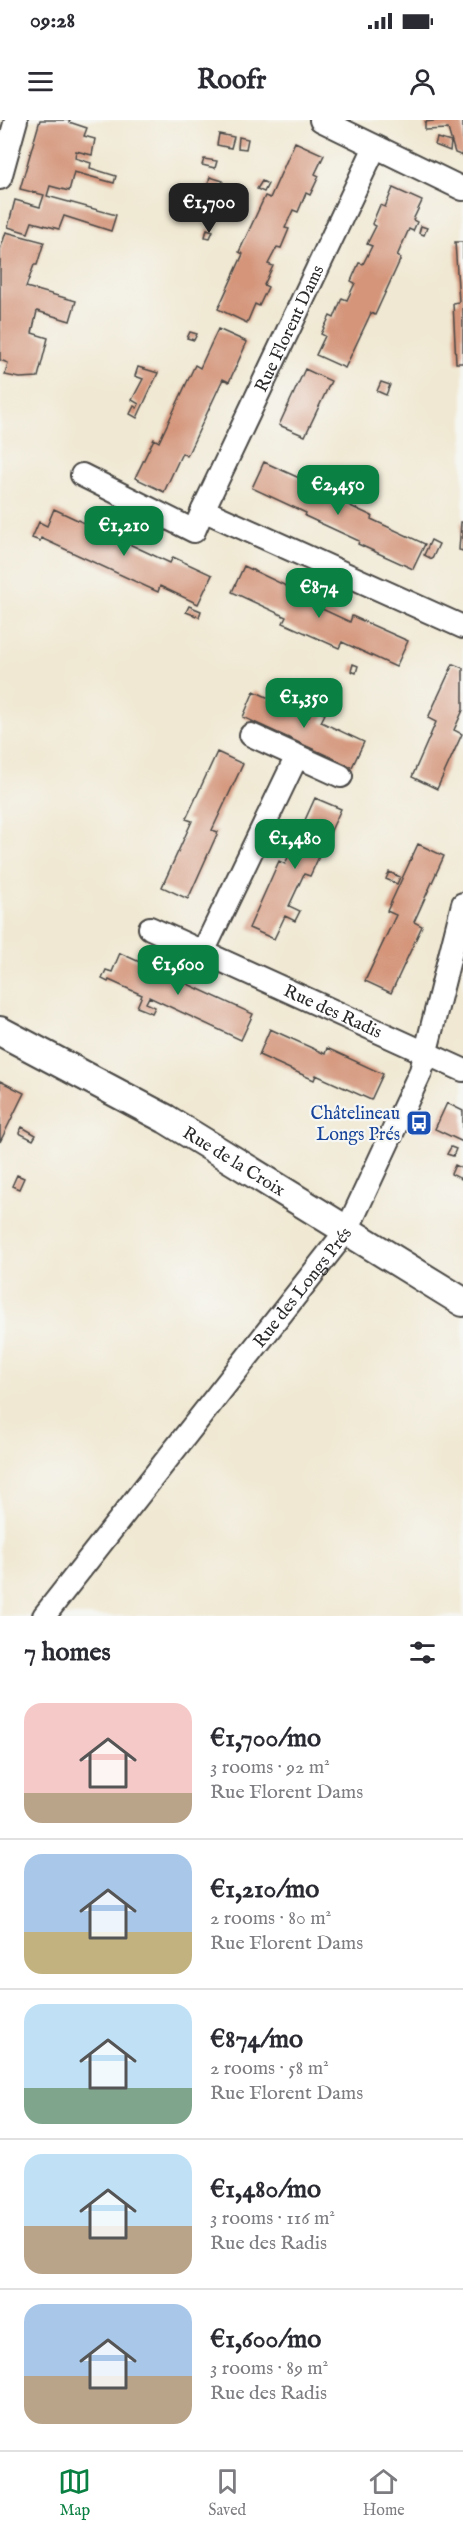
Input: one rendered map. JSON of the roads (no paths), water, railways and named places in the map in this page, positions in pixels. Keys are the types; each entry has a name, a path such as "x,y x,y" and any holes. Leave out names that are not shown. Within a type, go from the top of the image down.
{"street":[{"path":"0,178 16,120"},
{"path":"321,120 463,189"},
{"name":"Rue Florent Dams","path":"82,475 194,531 375,147"},
{"path":"203,510 463,627"},
{"path":"251,735 341,776"},
{"path":"202,952 297,756"},
{"name":"Rue des Longs Prés","path":"44,1616 347,1230 421,1071 463,904"},
{"name":"Rue des Radis","path":"150,928 463,1070"},
{"name":"Rue de la Croix","path":"0,1031 166,1119 463,1302"}],"place":[{"name":"Châtelineau Longs Prés","path":"419,1123"}]}
